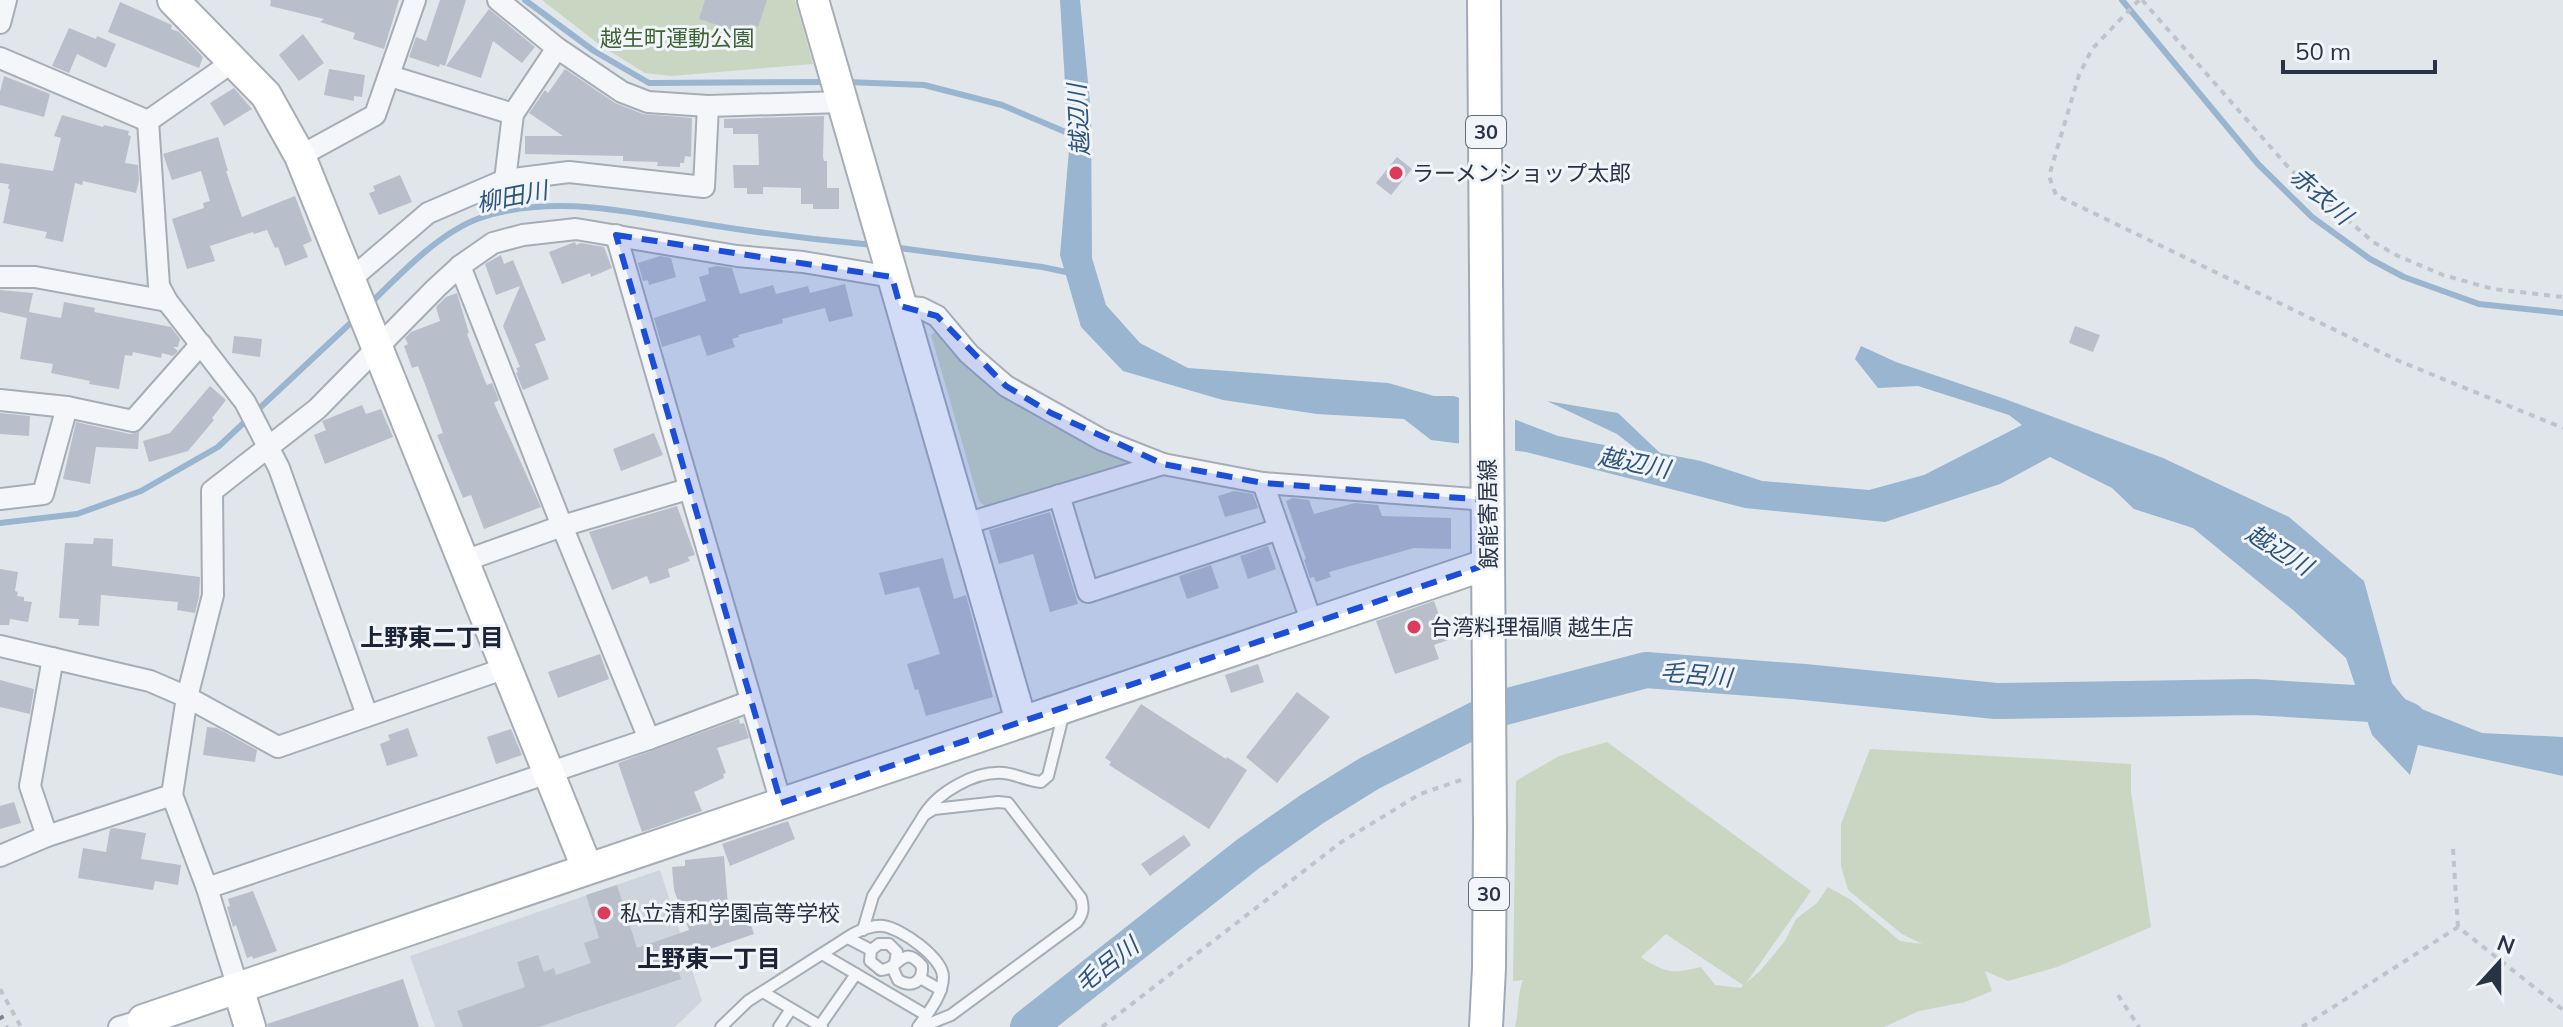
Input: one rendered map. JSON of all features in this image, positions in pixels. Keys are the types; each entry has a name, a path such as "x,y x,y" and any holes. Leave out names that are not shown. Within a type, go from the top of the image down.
{"main road":[{"name":"飯能寄居線","path":"1484,0 1488,677 1480,769 1489,968 1486,1027"}],"street":[{"path":"0,23 6,0"},
{"path":"173,0 266,95 300,156 587,868"},
{"path":"300,156 375,115 415,0"},
{"path":"498,0 557,48 622,92 648,102 708,106 842,99"},
{"path":"813,0 1021,721"},
{"path":"505,180 513,114 557,48"},
{"path":"0,58 148,121"},
{"path":"148,121 234,61"},
{"path":"390,76 513,114"},
{"path":"354,287 428,213 505,180 569,172 704,187 708,106"},
{"path":"148,121 159,286 167,301 245,402 279,468 367,715"},
{"path":"250,1027 207,888 172,795 187,697 213,595 212,491 317,409 374,341 460,266 493,243 523,235 576,229 737,256 891,272"},
{"path":"616,235 781,803"},
{"path":"460,266 649,739"},
{"path":"0,277 35,277 167,301"},
{"path":"900,306 921,308 937,316 969,354 1017,393 1102,440 1163,464 1263,483 1487,490"},
{"path":"0,400 67,407 133,421 201,344"},
{"path":"0,499 43,494 67,407"},
{"path":"965,524 1163,464"},
{"path":"1263,483 1312,623"},
{"path":"464,561 562,526 688,489"},
{"path":"1059,495 1088,592 1279,529"},
{"path":"134,1025 587,868 1488,564"},
{"path":"0,646 150,681 187,697 278,747 506,668"},
{"path":"47,836 30,786 53,658"},
{"path":"207,888 649,739 751,701"},
{"path":"0,856 47,836 172,795"}],"lane":[{"path":"863,930 873,896 930,805 976,778 1004,773 1041,782 1048,776 1066,706"},
{"path":"919,1027 951,1015 1077,922 1084,906 1008,803 934,809 924,815"},
{"path":"721,1027 748,1001 822,954 863,930 884,926 934,956 941,965 941,990 919,1027"},
{"path":"848,938 871,950"},
{"path":"895,963 893,969 898,980 910,985 920,978 922,966 915,959 905,957 895,963 886,970 876,968 870,961 871,950 879,944 889,944 897,952 895,963"},
{"path":"822,954 926,1015"},
{"path":"763,992 821,1027 856,974"},
{"path":"920,978 941,990"},
{"path":"779,1027 791,1009"}],"path":[{"path":"2563,297 2493,289 2443,275 2373,242 2289,168 2141,0 2092,49 2079,75 2049,176 2056,195 2399,361 2563,428"},
{"path":"1102,1027 1340,843 1420,794 1480,769"},
{"path":"2453,849 2458,927 2563,1009"},
{"path":"2302,1027 2458,927"},
{"path":"0,989 21,1027"},
{"path":"2118,995 2139,1027"}],"highlighted area":[{"path":"616,235 892,277 900,306 937,316 1006,386 1051,413 1163,464 1263,483 1487,500 1488,564 781,803"}],"shaded area":[{"name":"私立清和学園高等学校","path":"660,870 702,1001 675,1027 435,1027 410,956"}],"green space":[{"name":"越生町運動公園","path":"542,0 795,0 813,64 671,76 645,73 600,45"},
{"path":"937,331 998,392 1068,434 1123,456 1125,465 986,507 979,501 931,335"},
{"path":"1607,742 1811,891 1746,983 1785,941 1796,919 1817,903 1828,887 1851,900 1900,941 1922,944 1902,934 1848,890 1841,866 1841,824 1870,749 2131,764 2131,792 2151,927 2057,967 2008,981 1985,971 1992,991 1965,1002 1919,1011 1884,1027 1515,1027 1523,980 1513,981 1516,781 1559,756","holes":["1666,934 1743,985 1741,988 1715,985 1701,967 1669,971 1641,957"]}],"water":[{"name":"越辺川","path":"1060,0 1080,0 1091,113 1092,258 1106,305 1140,343 1188,368 1388,383 1434,396 1454,396 1558,436 1640,452 1617,434 1547,401 1618,413 1660,453 1701,461 1762,481 1869,490 1924,475 2022,425 2009,415 1918,386 1878,388 1855,359 1861,346 1896,362 2163,458 2289,517 2364,581 2392,683 2409,704 2482,733 2563,737 2563,776 2418,745 2410,775 2372,735 2346,658 2293,610 2193,528 2134,509 2112,488 2050,457 2000,484 1885,522 1745,508 1526,452 1431,440 1404,419 1317,414 1223,400 1123,371 1081,327 1060,255 1069,150"}],"pier":[{"path":"1459,394 1515,415 1515,455 1459,448"}],"building":[{"path":"271,0 399,0 384,49 353,39 355,33 320,22 324,19 270,6"},
{"path":"440,0 466,0 445,66 440,64 439,67 409,57 416,37 426,41"},
{"path":"705,0 767,0 758,27 750,24 748,31 734,27 733,30 699,19"},
{"path":"120,2 172,25 171,29 179,32 203,57 199,68 108,32"},
{"path":"489,9 535,47 522,63 493,41 481,78 446,66"},
{"path":"69,28 116,44 106,68 77,54 69,73 52,66"},
{"path":"303,34 324,63 299,81 279,55"},
{"path":"329,69 365,75 362,97 354,96 354,101 324,95"},
{"path":"565,69 615,103 643,114 692,118 691,157 685,156 680,167 657,166 658,162 623,161 623,156 525,154 525,136 563,136 529,113"},
{"path":"4,76 50,94 44,117 0,105"},
{"path":"234,88 252,109 224,126 210,103"},
{"path":"62,115 129,131 128,135 131,136 125,163 138,165 139,180 136,193 83,181 82,185 75,183 63,242 45,238 47,232 3,223 10,189 9,184 0,183 0,163 53,171 61,138 54,136"},
{"path":"824,116 823,157 827,161 827,188 839,188 839,209 813,209 813,204 801,204 801,188 763,187 763,194 747,194 747,188 734,188 733,165 759,165 758,134 733,134 733,128 724,128 724,119"},
{"path":"218,137 242,217 295,196 312,241 303,245 308,257 285,266 267,230 210,246 215,261 187,269 172,219 204,208 203,203 210,201 201,171 172,180 163,154"},
{"path":"1397,157 1412,169 1391,195 1376,183"},
{"path":"400,175 412,202 379,215 369,193 375,191 373,186"},
{"path":"575,242 576,245 604,247 612,268 562,284 549,252"},
{"path":"501,255 504,264 513,260 546,340 535,344 549,379 523,390 516,373 516,368 520,367 503,326 520,286 496,295 485,264"},
{"path":"660,256 671,258 676,277 649,285 648,280 643,281 638,263"},
{"path":"708,268 732,268 740,294 773,285 776,294 808,286 810,293 845,284 853,316 829,322 825,308 782,319 783,323 738,335 732,339 735,347 707,356 700,335 662,347 654,318 706,301 699,277 709,274"},
{"path":"0,290 33,293 29,312 61,318 64,302 95,308 94,312 171,327 180,339 178,347 173,347 178,351 173,356 162,353 161,358 133,352 132,356 125,355 119,389 51,373 53,364 20,359 27,318 0,312"},
{"path":"457,293 467,334 485,381 487,385 492,383 499,400 494,403 541,507 484,529 471,495 463,498 437,435 443,433 418,366 412,368 404,346 408,344 405,338 411,332 440,321 436,307 446,297"},
{"path":"2075,326 2100,335 2093,352 2069,343"},
{"path":"234,336 262,339 260,357 232,353"},
{"path":"210,386 226,400 212,418 214,420 188,451 149,462 143,441 170,433"},
{"path":"362,405 366,414 381,409 393,437 325,464 314,435 326,430 322,421"},
{"path":"0,413 30,416 29,436 0,434"},
{"path":"76,422 130,434 139,432 138,449 96,447 90,484 63,479"},
{"path":"654,433 663,455 621,471 613,449"},
{"path":"1234,491 1253,494 1258,508 1225,517 1218,496"},
{"path":"1293,498 1309,500 1314,514 1355,503 1378,505 1382,516 1451,518 1451,549 1414,548 1329,572 1331,577 1316,582 1314,577 1310,578 1286,501"},
{"path":"677,506 695,555 688,557 690,561 668,569 670,577 650,584 647,576 612,590 589,532"},
{"path":"1050,512 1078,604 1050,612 1033,554 999,564 989,530"},
{"path":"94,538 113,539 112,566 200,577 195,613 177,610 178,602 101,595 99,626 78,625 79,619 59,618 65,543 93,544"},
{"path":"1268,546 1276,569 1248,579 1240,556"},
{"path":"943,558 954,599 966,595 993,697 926,716 907,664 940,654 919,587 885,595 879,573"},
{"path":"1211,565 1219,588 1187,599 1179,576"},
{"path":"0,569 18,572 17,596 32,602 28,622 10,619 9,625 0,625"},
{"path":"1434,601 1448,640 1434,645 1439,659 1395,674 1376,621"},
{"path":"600,654 609,679 558,698 548,672"},
{"path":"1258,664 1264,682 1231,693 1225,675"},
{"path":"0,680 34,689 30,714 0,707"},
{"path":"1297,692 1330,717 1277,783 1246,757"},
{"path":"1141,704 1247,770 1209,829 1109,765 1111,762 1105,758"},
{"path":"739,719 740,724 744,723 749,738 717,748 726,773 723,774 724,778 694,792 702,811 642,832 618,763"},
{"path":"207,727 217,728 257,750 255,762 203,755"},
{"path":"408,728 418,756 387,766 380,744 390,740 388,735"},
{"path":"511,729 522,755 496,764 487,737"},
{"path":"14,802 21,823 0,829 0,806"},
{"path":"788,821 795,839 730,866 722,844"},
{"path":"110,829 146,833 141,859 181,865 178,885 155,881 153,890 78,878 83,848 106,852"},
{"path":"1184,835 1191,845 1150,876 1141,864"},
{"path":"724,856 728,906 743,901 754,934 675,961 681,979 539,1027 463,1027 457,1011 525,987 517,962 538,955 544,972 554,968 556,975 591,963 584,943 599,938 586,895 617,885 637,948 689,930 674,890 672,867 685,866 685,860"},
{"path":"253,891 277,951 253,959 252,956 247,958 227,907 230,906 228,899"},
{"path":"403,979 419,1027 268,1027 267,1024"}],"waterway":[{"path":"525,0 594,51 649,83 828,82"},
{"name":"赤衣川","path":"2122,0 2258,164 2312,217 2370,259 2404,277 2479,304 2563,313"},
{"name":"越辺川","path":"847,82 924,85 1002,105 1075,136"},
{"name":"柳田川","path":"370,304 421,255 465,224 508,211 536,207 620,211 873,245"},
{"name":"柳田川","path":"892,247 1071,273"},
{"name":"柳田川","path":"0,523 77,514 141,491 218,447 357,317"},
{"name":"毛呂川","path":"1028,1027 1248,854 1370,773 1497,709 1646,670 1996,701 2253,697 2371,704 2408,720"}],"railway":[{"path":"0,1016 6,1027"}],"place":[{"name":"ラーメンショップ太郎","path":"1396,173"},
{"name":"台湾料理福順 越生店","path":"1414,627"},
{"name":"私立清和学園高等学校","path":"604,913"}],"district":[{"name":"上野東二丁目","path":"432,638"},
{"name":"上野東一丁目","path":"709,959"}]}
